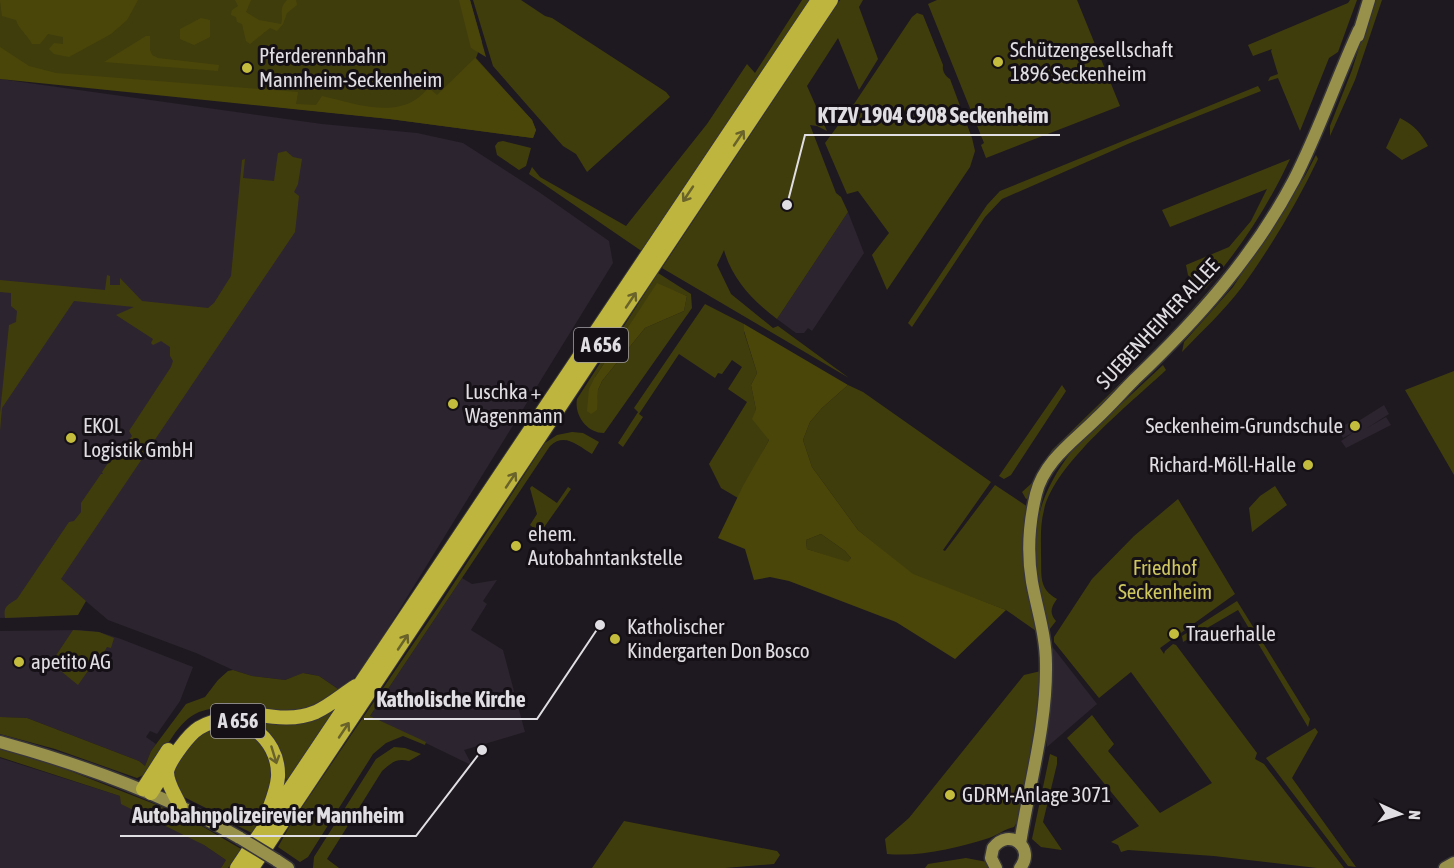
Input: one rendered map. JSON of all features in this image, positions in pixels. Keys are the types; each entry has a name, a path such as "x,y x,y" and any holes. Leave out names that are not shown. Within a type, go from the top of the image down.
{"highway":[{"name":"A 656","path":"237,868 818,0"},
{"name":"A 656","path":"253,867 831,0"},
{"path":"147,791 178,735 200,717 226,711 272,717 301,717 325,708 361,684"},
{"name":"A 656","path":"147,791 167,768 189,736 206,724 220,720 236,721 258,731 272,746 275,755 278,777 276,791 261,832"},
{"path":"167,768 169,784 180,806"}],"main road":[{"name":"SUEBENHEIMER ALLEE","path":"1020,868 1025,854 1015,841 1027,810 1039,742 1046,663 1030,559 1030,527 1034,507 1055,468 1076,438 1173,352 1213,308 1287,202 1314,153 1346,78 1369,0"},
{"path":"0,742 45,755 147,791 240,838 288,868"},
{"path":"996,868 991,858 993,848 1003,840 1015,841"},
{"path":"1445,868 1454,863"}],"shaded area":[{"path":"0,0 138,0 127,20 111,34 69,57 54,54 49,49 54,43 63,44 63,37 48,34 40,44 32,44 16,20 2,16"},
{"path":"235,0 251,0 246,12 259,20 281,24 284,3 287,0 296,0 297,5 287,13 283,24 277,31 270,28 250,44 246,41 242,24 231,15 232,10 238,6"},
{"path":"459,0 470,0 486,57 471,48"},
{"path":"201,18 210,20 210,37 194,45 180,39 180,29"},
{"path":"146,36 150,36 152,55 158,58 219,65 218,71 104,62"},
{"path":"0,47 29,66 56,73 298,92 296,104 316,105 322,96 381,108 404,105 417,99 429,88 437,95 475,58 532,120 536,130 533,138 390,119 0,79"},
{"path":"0,79 322,124 417,133 463,143 609,241 613,263 374,651 357,675 341,691 319,676 304,673 285,680 252,676 233,670 196,653 108,620 61,580 38,617 0,618"},
{"path":"848,212 864,253 812,331 808,328 804,333 796,333 777,319"},
{"path":"657,283 687,296 684,311 645,328 602,381 598,390 597,410 591,414 587,411 589,389 595,377"},
{"path":"744,324 848,385 810,422 803,440 812,467 858,530 913,574 1006,610 955,659 896,622 789,581 770,577 754,580 745,549 718,538 743,486 769,440 752,419 756,410 751,385 757,373","holes":["821,534 851,558 848,562 807,549 806,540"]},
{"name":"Seckenheim-Grundschule","path":"1384,405 1389,414 1367,428 1386,417 1391,425 1346,448 1341,441 1354,432 1343,438 1338,429 1355,419 1357,422"},
{"path":"462,578 472,584 497,580 483,601 487,604 471,630 503,650 525,732 464,750 471,763 469,764 370,716"},
{"path":"80,630 99,632 121,639 193,667 180,701 157,734 150,731 146,737 156,744 145,766 139,761 27,718 0,717 0,631"},
{"path":"1051,645 1097,704 1047,747 1046,726"},
{"path":"0,758 120,796 226,860 221,868 0,868"}],"green space":[{"name":"Pferderennbahn Mannheim-Seckenheim","path":"0,0 470,0 482,42 476,58 532,120 536,130 533,138 390,119 33,81 0,58"},
{"path":"473,0 521,0 666,92 670,97 587,172 576,154 563,146 493,66"},
{"path":"802,0 810,0 643,252 529,174 532,167 540,177 626,226 707,124 747,64 755,73"},
{"path":"840,0 863,0 859,7 878,59 859,90 838,38 807,86 827,131 810,125 836,193 841,197 848,212 777,319 744,289 732,270 724,250 717,265 731,294 773,328 778,326 849,378 662,268"},
{"name":"Schützengesellschaft 1896 Seckenheim","path":"937,0 1077,0 1120,106 986,158 981,145 984,143 928,4"},
{"path":"1350,0 1357,0 1338,52 1329,58 1300,131 1278,78 1268,81 1270,77 1278,74 1272,49 1253,56 1248,45 1348,3"},
{"path":"1363,0 1367,0 1313,138 1248,251 1026,499 1022,492 1032,483 1052,450 1170,335 1238,257 1264,221 1302,150 1352,32"},
{"path":"1374,0 1382,0 1355,80 1330,136 1330,126 1352,70"},
{"path":"917,13 923,15 943,65 943,71 950,79 975,151 970,167 887,290 872,255 889,233 858,191 847,194 825,143"},
{"path":"1258,86 1261,91 1130,143 1002,199 985,217 912,327 908,323 987,205 1000,191"},
{"path":"1400,118 1417,130 1428,146 1402,160 1386,148"},
{"path":"503,141 531,148 526,166 519,170 497,155 495,146 498,142"},
{"path":"286,151 293,157 302,159 298,184 294,192 299,196 295,232 61,579 86,601 78,615 5,618 7,606 17,599 69,522 74,521 81,512 81,503 103,474 102,472 120,445 125,445 132,436 129,431 173,361 170,356 170,347 161,341 153,345 151,343 153,339 116,315 134,307 74,301 2,408 0,431 9,325 16,322 17,311 11,306 11,293 0,292 0,280 105,290 107,275 110,276 110,285 120,285 120,278 142,301 208,308 214,303 231,276 242,160 245,159 243,178 274,181 278,153"},
{"path":"1316,155 1318,159 1301,192 1253,272 1228,304 1182,352 1184,342 1233,287 1305,176"},
{"path":"1290,159 1242,243 1205,289 1201,290 1188,275 1186,265 1229,247 1251,221 1267,189 1170,227 1162,210"},
{"path":"658,273 691,294 692,308 604,433 592,430 583,422 578,411 577,399","holes":["657,284 687,296 684,311 645,328 602,381 598,390 596,410 595,377"]},
{"path":"705,304 744,324 744,332 757,373 751,385 756,410 769,440 738,498 721,488 709,464 747,402 728,389 742,367 732,360 722,374 718,373 715,378 679,354 639,414 643,417 623,447 618,443 638,412 634,408"},
{"path":"1163,365 1166,370 1078,454 1062,473 1051,492 1041,527 1042,581 1051,595 1057,599 1052,610 1056,621 1049,630 1036,556 1039,515 1046,494 1074,448"},
{"path":"1454,371 1454,475 1405,390"},
{"path":"848,385 863,392 991,482 943,550 945,551 995,485 1028,507 1024,555 1039,633 1006,610 913,575 858,530 812,467 803,440 810,422"},
{"path":"1062,385 1066,391 1011,475 1004,479 999,476"},
{"path":"572,432 583,433 599,442 592,454 566,440 550,446 370,716 426,742 425,745 403,736 386,743 373,754 308,857 300,862 278,847 292,822 441,603 545,443 557,435"},
{"path":"532,486 557,503 568,487 571,489 540,533 530,525 537,514 530,488"},
{"path":"1275,486 1287,505 1252,532 1249,508 1260,496"},
{"name":"Friedhof Seckenheim","path":"1178,499 1235,594 1160,648 1164,654 1173,644 1176,645 1257,753 1255,759 1264,764 1344,868 1317,868 1214,856 1128,850 1121,852 1118,845 1111,842 1139,826 1067,738 1092,715 1114,744 1108,751 1160,813 1212,783 1131,672 1099,698 1054,642 1054,637 1092,579 1134,536"},
{"path":"821,534 845,551 851,558 848,563 807,549 806,540"},
{"path":"1237,601 1310,719 1308,727 1238,610 1183,642 1182,636"},
{"path":"73,630 99,632 114,638 111,648 107,647 95,667 92,665 78,685 51,663"},
{"path":"233,670 252,676 285,680 303,673 319,676 341,691 317,706 297,712 228,707 199,712 180,727 153,766 137,778 55,749 0,734 0,717 27,718 139,761 145,766 151,751 186,704 205,697 218,680 228,671"},
{"path":"1041,671 1036,741 1021,815 1014,827 989,838 952,848 926,853 887,854 885,839 909,818 1024,675"},
{"path":"336,705 287,781 275,748 261,730 241,720 219,718 209,720 189,731 179,742 151,785 153,777 176,743 193,726 204,720 216,717 239,716 288,722 313,716"},
{"path":"225,723 262,739 275,775 264,813 252,833 180,795 172,784 174,764 192,738"},
{"path":"1315,728 1318,732 1292,778 1356,867 1348,866 1266,758"},
{"path":"394,747 421,754 409,761 394,762 382,771 327,859 339,868 313,868 314,857 376,759"},
{"path":"0,748 32,756 167,809 241,849 228,868 221,868 226,860 204,845 121,804 120,796 0,757"},
{"path":"1050,754 1057,757 1057,764 1043,822 1062,850 1041,847 1032,839"},
{"path":"624,821 777,851 780,855 774,864 725,868 592,868"},
{"path":"966,858 987,862 992,868 925,868 928,864"}],"place":[{"name":"Schützengesellschaft 1896 Seckenheim","path":"998,62"},
{"name":"Pferderennbahn Mannheim-Seckenheim","path":"247,68"},
{"name":"KTZV 1904 C908 Seckenheim","path":"787,205"},
{"name":"Luschka + Wagenmann","path":"453,404"},
{"name":"Seckenheim-Grundschule","path":"1355,426"},
{"name":"EKOL Logistik GmbH","path":"71,438"},
{"name":"Richard-Möll-Halle","path":"1308,465"},
{"name":"ehem. Autobahntankstelle","path":"516,546"},
{"name":"Katholische Kirche","path":"600,625"},
{"name":"Trauerhalle","path":"1174,634"},
{"name":"Katholischer Kindergarten Don Bosco","path":"615,639"},
{"name":"apetito AG","path":"19,662"},
{"name":"Autobahnpolizeirevier Mannheim","path":"482,750"},
{"name":"GDRM-Anlage 3071","path":"950,795"}]}
